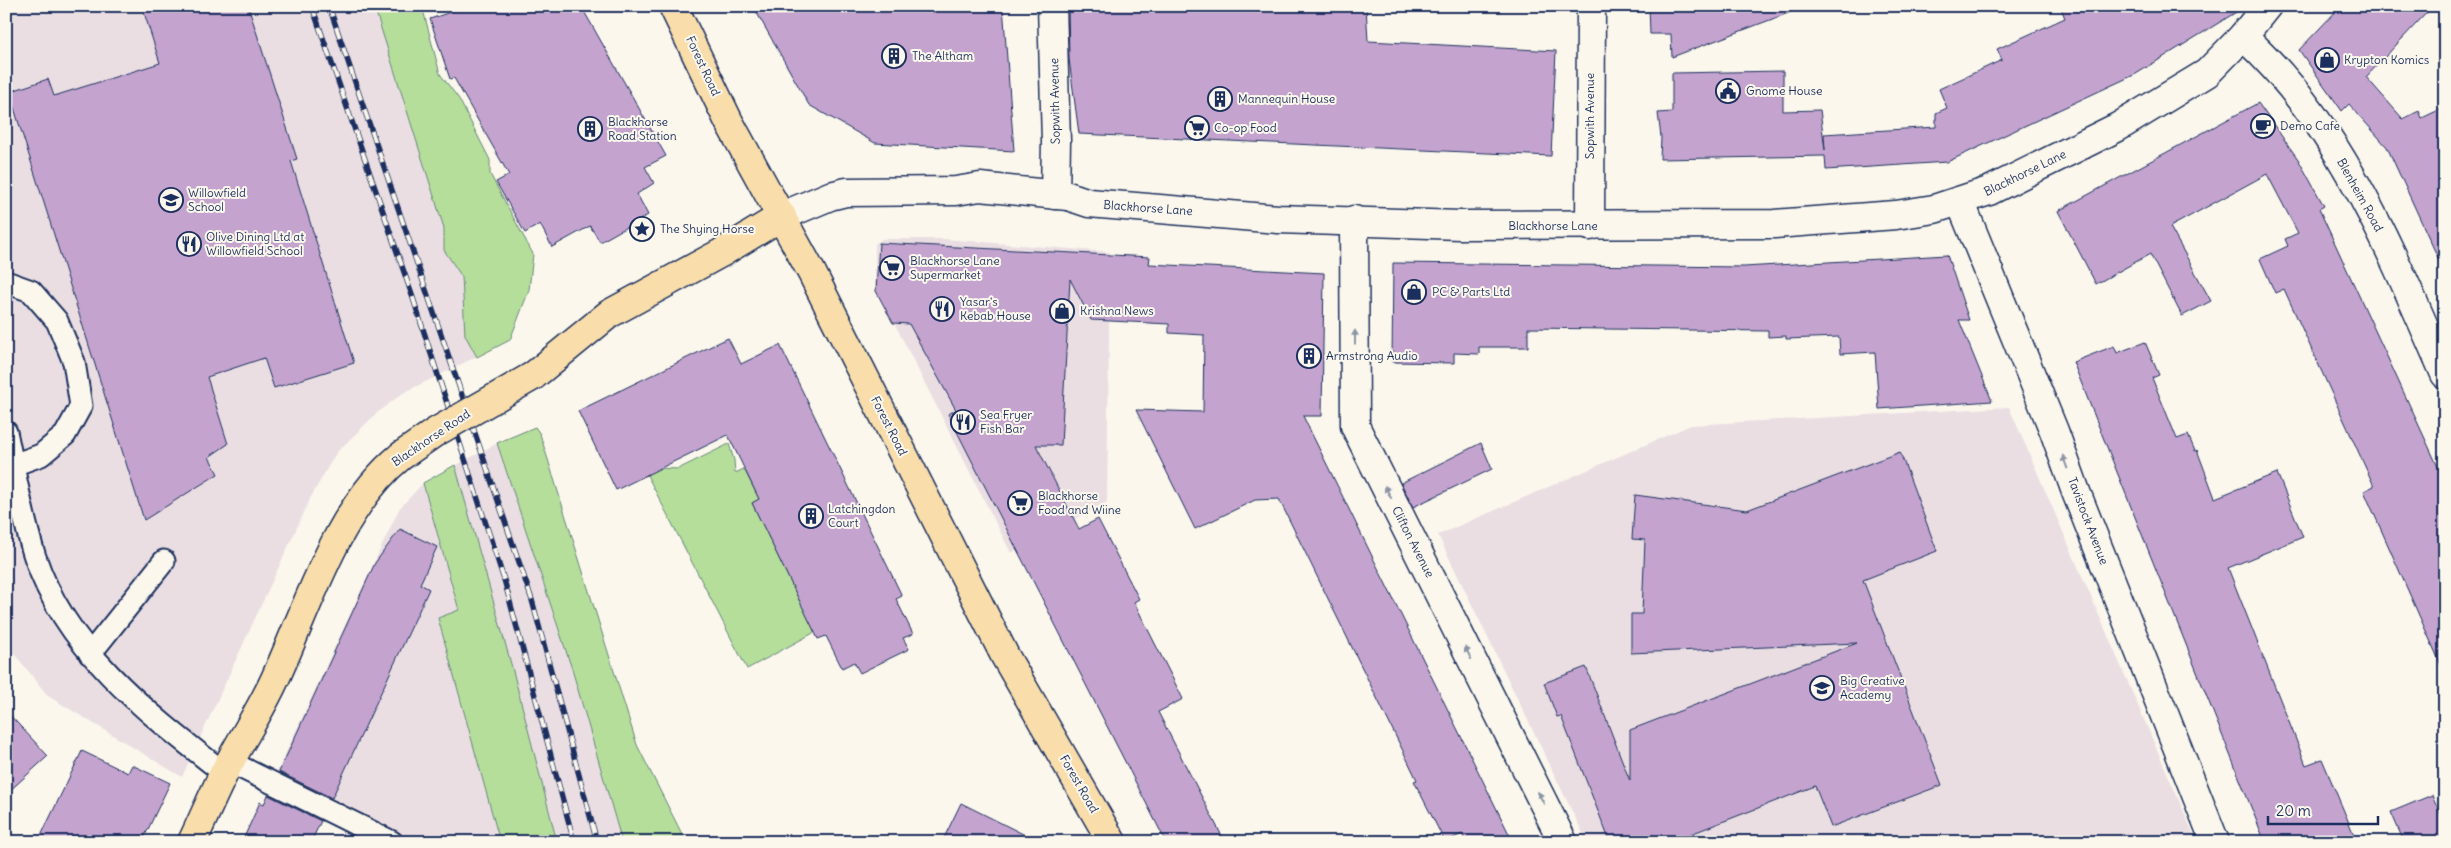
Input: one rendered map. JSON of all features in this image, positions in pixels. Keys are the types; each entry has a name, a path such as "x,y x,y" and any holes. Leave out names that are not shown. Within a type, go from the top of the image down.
{"main road":[{"name":"Forest Road","path":"673,6 741,145 782,216 1005,656 1112,842"},
{"name":"Blackhorse Road","path":"192,842 227,767 275,679 350,515 384,470 442,428 533,376 609,314 720,253 782,216"}],"street":[{"name":"Sopwith Avenue","path":"1052,6 1056,141 1055,195"},
{"name":"Sopwith Avenue","path":"1590,226 1591,6"},
{"name":"Blackhorse Lane","path":"782,216 830,196 859,190 956,191 980,187 1068,196 1089,203 1278,218 1460,225 1590,226 1784,223 1896,216 1960,201 1989,191 2118,127 2207,74 2243,36 2259,9"},
{"name":"Blenheim Road","path":"2243,36 2261,52 2316,119 2370,208 2445,374"},
{"name":"Tavistock Avenue","path":"1960,201 2054,431 2076,492 2215,842"},
{"name":"Clifton Avenue","path":"1354,220 1355,426 1563,842"}],"lane":[{"path":"6,282 31,291 57,321 74,362 81,406 65,435 41,455 13,466"},
{"path":"6,432 35,557 57,607 90,654 143,708 227,767 392,842"},
{"path":"90,654 164,561"}],"shaded area":[{"name":"Willowfield School","path":"6,6 422,6 440,74 459,99 490,160 490,174 533,254 529,290 510,340 403,393 377,413 336,453 311,497 182,777 48,696 6,643"},
{"path":"882,239 944,239 1110,252 1107,502 1011,553 875,285 875,244"},
{"name":"Big Creative Academy","path":"2009,407 2197,842 1587,842 1438,535 1691,425"},
{"path":"535,427 540,434 637,745 686,842 360,842 268,791 399,509 423,483 505,439"}],"green space":[{"path":"374,6 422,6 440,74 459,99 490,160 490,174 533,254 529,290 510,340 477,357 465,335 462,277 444,250 444,228"},
{"path":"535,427 540,434 637,745 686,842 622,842 572,669 497,443"},
{"path":"729,444 734,460 735,473 744,469 759,499 752,503 815,632 747,669 647,475 659,468 678,469"},
{"path":"455,465 513,671 557,842 500,842 438,618 459,610 423,483"}],"building":[{"path":"142,6 248,6 297,159 291,161 354,363 274,388 264,358 207,377 228,444 209,457 218,474 144,520 9,92 48,79 54,96 160,63"},
{"path":"468,6 581,6 666,156 645,167 654,183 637,194 648,215 600,242 590,226 552,247 540,224 525,233 496,182 509,175 454,78 450,79 430,19"},
{"name":"The Altham","path":"753,6 1003,6 1014,151 875,143 809,105"},
{"name":"Mannequin House","path":"1068,6 1366,6 1368,41 1556,51 1551,156 1079,134 1069,59"},
{"path":"1649,6 1798,6 1799,9 1672,57 1671,34 1650,34"},
{"path":"2060,6 2246,6 2136,74 1947,162 1826,170 1825,156 1660,159 1661,137 1658,113 1672,112 1672,73 1783,71 1783,111 1820,110 1825,150 1824,134 1936,127 1936,113 1947,108 1939,89 2002,60 1997,49 2065,18"},
{"path":"2341,6 2433,6 2366,77 2403,119 2419,111 2422,118 2445,107 2445,273 2387,147 2349,104 2342,111 2299,50"},
{"path":"2258,103 2298,159 2324,206 2319,209 2445,482 2445,674 2364,491 2374,486 2284,289 2275,293 2260,259 2288,246 2285,239 2298,233 2267,174 2170,227 2211,301 2182,316 2150,254 2096,284 2058,211"},
{"path":"879,243 1150,257 1149,264 1324,273 1322,416 1303,416 1513,842 1466,842 1462,834 1445,842 1414,781 1417,780 1404,753 1279,499 1255,500 1195,529 1136,410 1203,412 1204,335 1169,333 1169,324 1091,320 1070,279 1061,445 1036,445 1079,529 1098,519 1139,599 1134,602 1183,699 1158,712 1225,842 1166,842 948,414 956,410 909,324 893,323 876,291"},
{"path":"1947,255 1969,320 1959,320 1992,401 1879,409 1875,352 1840,354 1839,337 1786,339 1786,336 1768,337 1768,331 1528,328 1528,347 1479,347 1479,354 1454,353 1454,363 1392,362 1393,263 1744,267"},
{"name":"Latchingdon Court","path":"728,338 741,364 780,345 902,596 896,599 913,634 903,638 909,649 860,673 854,662 842,668 826,636 818,639 752,503 759,499 728,435 616,490 578,411"},
{"path":"2145,342 2159,375 2152,378 2177,439 2188,435 2195,451 2197,450 2215,498 2277,473 2303,537 2228,568 2306,765 2322,759 2357,842 2265,842 2073,362 2114,346 2117,353"},
{"path":"1481,443 1492,469 1413,507 1401,483"},
{"path":"1900,452 1937,551 1863,580 1942,785 1831,827 1815,786 1670,842 1610,842 1561,716 1557,717 1544,683 1586,667 1630,781 1630,730 1857,643 1631,653 1631,614 1642,614 1645,540 1632,539 1635,495 1747,510"},
{"path":"400,529 437,547 420,584 429,589 332,798 279,772 375,563"},
{"path":"6,711 48,756 6,794"},
{"path":"82,751 128,773 132,765 170,783 142,842 38,842"},
{"path":"268,795 321,821 311,842 242,842 260,802 264,804"},
{"path":"2432,795 2445,824 2445,842 2404,842 2391,812"},
{"path":"961,803 1039,842 942,842"}],"railway":[{"path":"312,6 413,298 505,583 574,842"},
{"path":"329,6 532,600 597,842"}],"place":[{"name":"The Altham","path":"894,56"},
{"name":"Krypton Komics","path":"2327,60"},
{"name":"Gnome House","path":"1728,91"},
{"name":"Mannequin House","path":"1220,99"},
{"name":"Demo Cafe","path":"2263,126"},
{"name":"Co-op Food","path":"1197,128"},
{"name":"Blackhorse Road Station","path":"590,129"},
{"name":"Willowfield School","path":"171,200"},
{"name":"The Shying Horse","path":"642,229"},
{"name":"Olive Dining Ltd at Willowfield School","path":"189,244"},
{"name":"Blackhorse Lane Supermarket","path":"892,268"},
{"name":"PC & Parts Ltd","path":"1414,292"},
{"name":"Yasar's Kebab House","path":"942,309"},
{"name":"Krishna News","path":"1062,311"},
{"name":"Armstrong Audio","path":"1309,356"},
{"name":"Sea Fryer Fish Bar","path":"963,422"},
{"name":"Blackhorse Food and Wiine","path":"1020,503"},
{"name":"Latchingdon Court","path":"811,516"},
{"name":"Big Creative Academy","path":"1822,688"}]}
